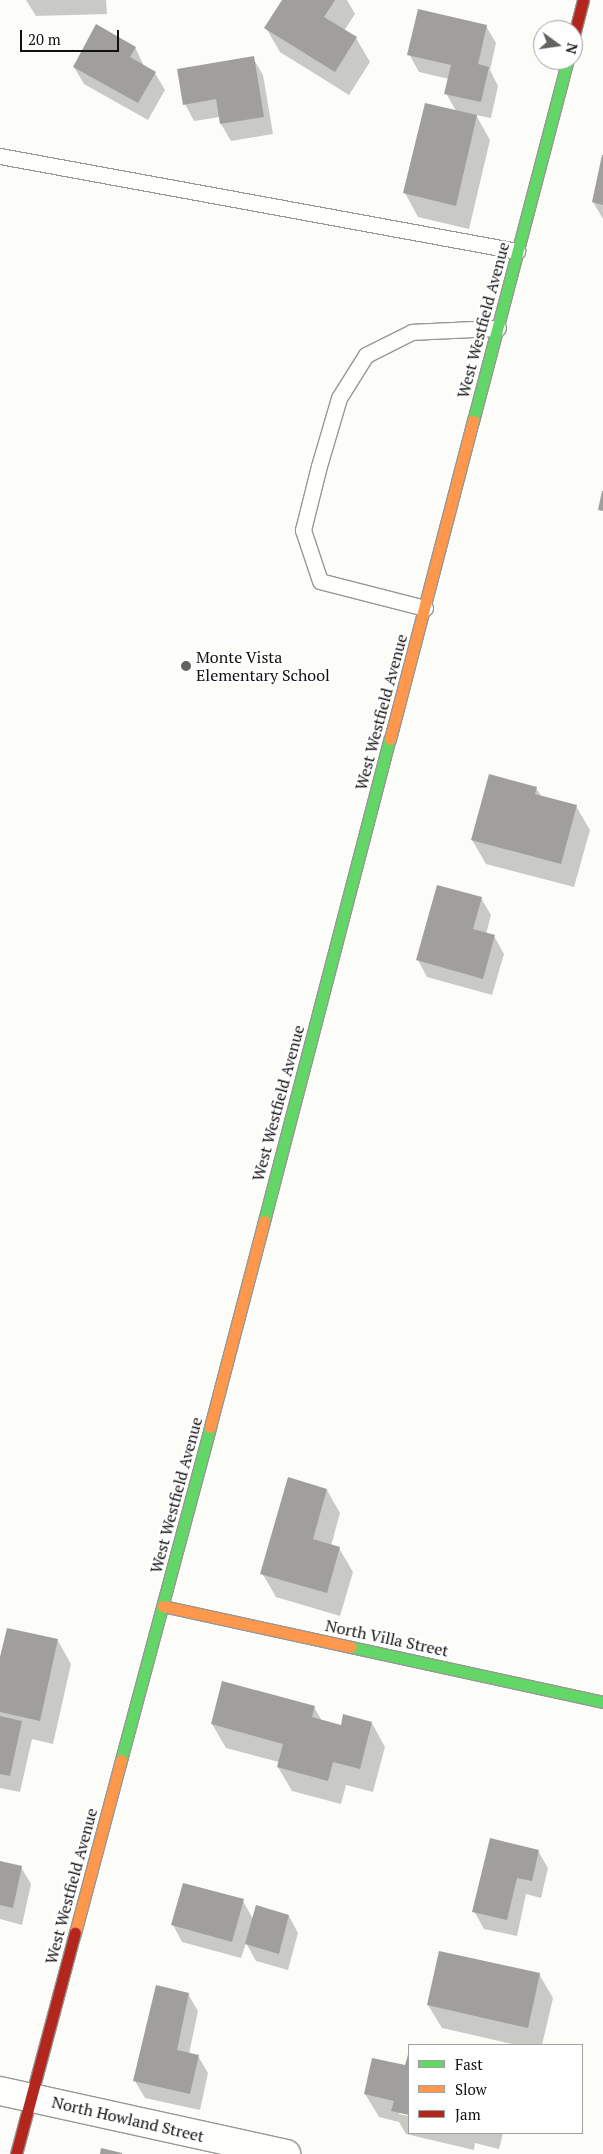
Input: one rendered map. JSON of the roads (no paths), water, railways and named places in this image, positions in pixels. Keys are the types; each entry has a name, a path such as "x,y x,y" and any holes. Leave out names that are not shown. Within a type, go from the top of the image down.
{"street":[{"path":"578,20 583,0"},
{"name":"West Westfield Avenue","path":"16,2154 163,1606 565,70"},
{"name":"North Villa Street","path":"163,1606 603,1702"},
{"name":"North Howland Street","path":"0,2091 286,2154"}],"lane":[{"path":"0,156 517,252"},
{"path":"425,608 320,581 303,530 319,466 339,398 366,355 412,332 498,328"}],"place":[{"name":"Monte Vista Elementary School","path":"186,666"}]}
